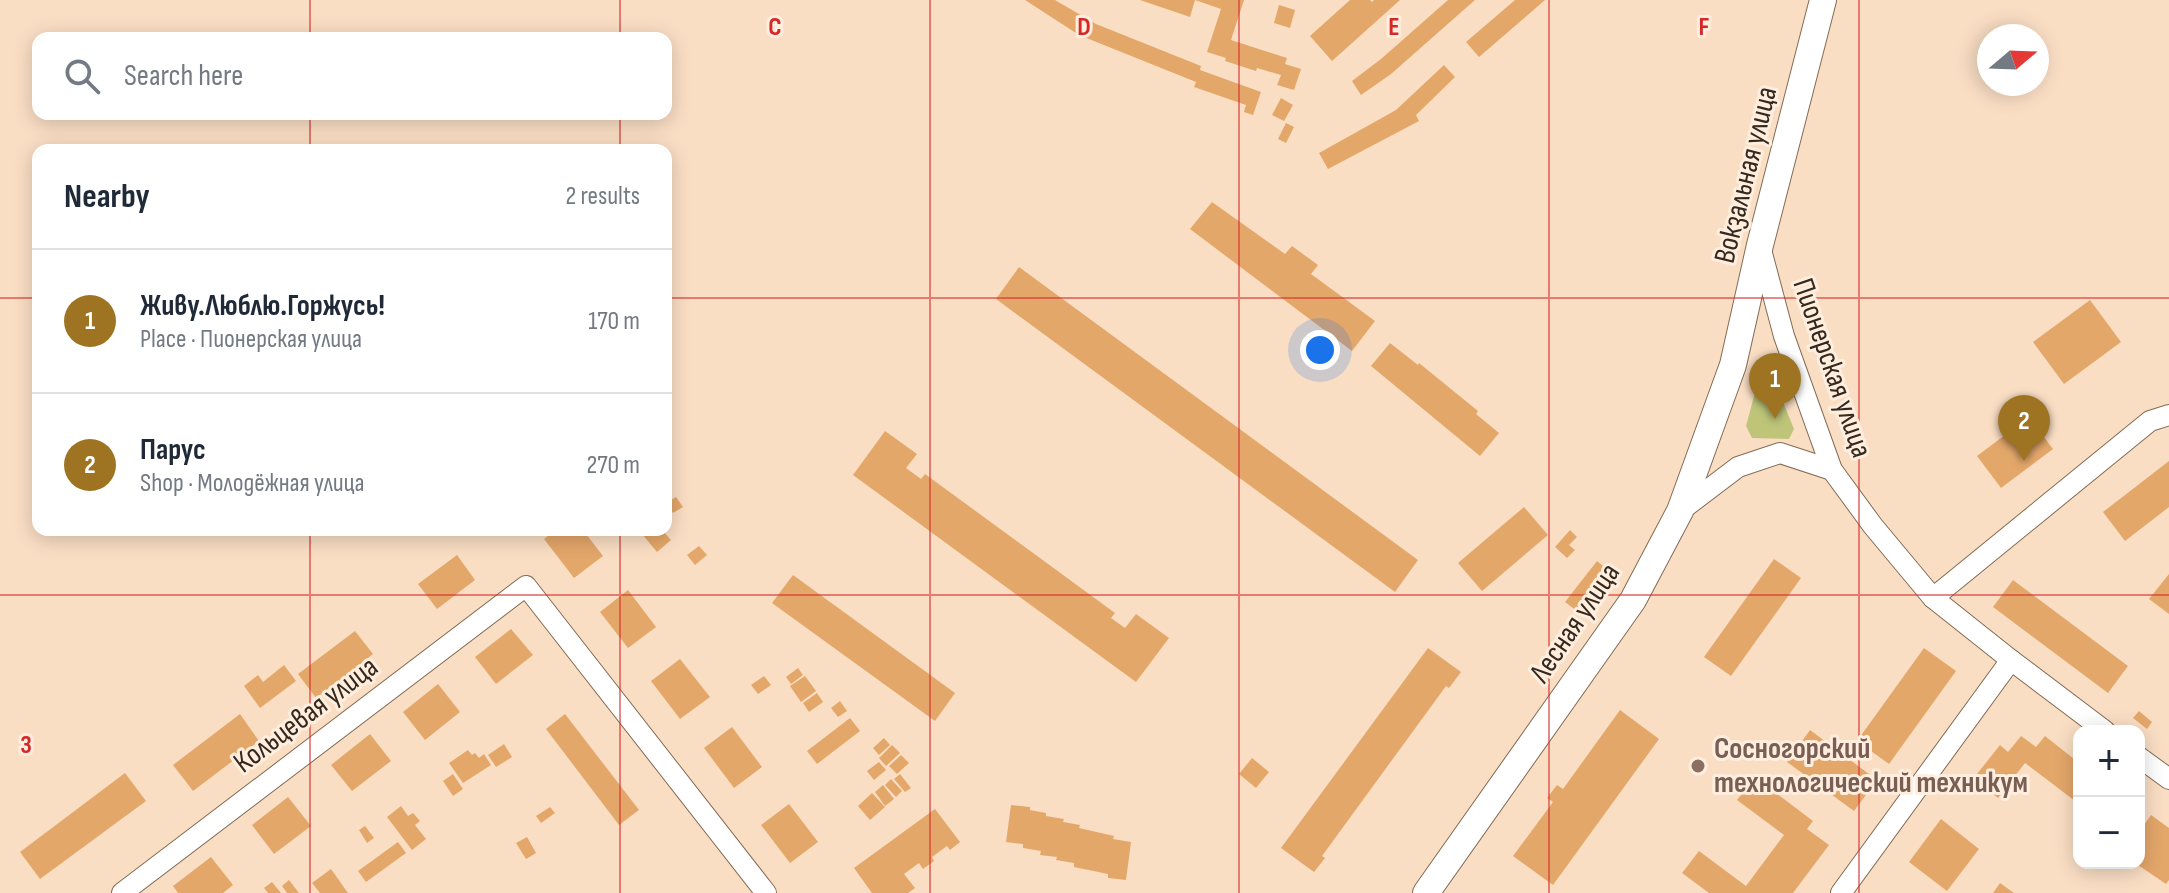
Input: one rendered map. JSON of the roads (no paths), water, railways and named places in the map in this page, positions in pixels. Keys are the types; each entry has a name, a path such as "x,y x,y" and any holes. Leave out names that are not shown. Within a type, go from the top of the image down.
{"main road":[{"name":"Вокзальная улица","path":"1733,365 1760,245 1823,0"},
{"name":"Лесная улица","path":"1426,893 1633,600 1680,511 1733,365"}],"street":[{"name":"Пионерская улица","path":"1760,245 1784,336 1832,470 1873,526 1933,598 2097,725"},
{"path":"1933,598 2150,421 2169,415"},
{"path":"1680,511 1738,467 1780,453 1832,470"},
{"name":"Кольцевая улица","path":"122,893 526,586 766,893"},
{"path":"1841,893 2011,660"},
{"path":"2145,761 2169,779"}],"place":[{"name":"Живу.Люблю.Горжусь!","path":"1775,419"},
{"name":"Парус","path":"2024,461"},
{"name":"Сосногорский технологический техникум","path":"1698,766"}]}
